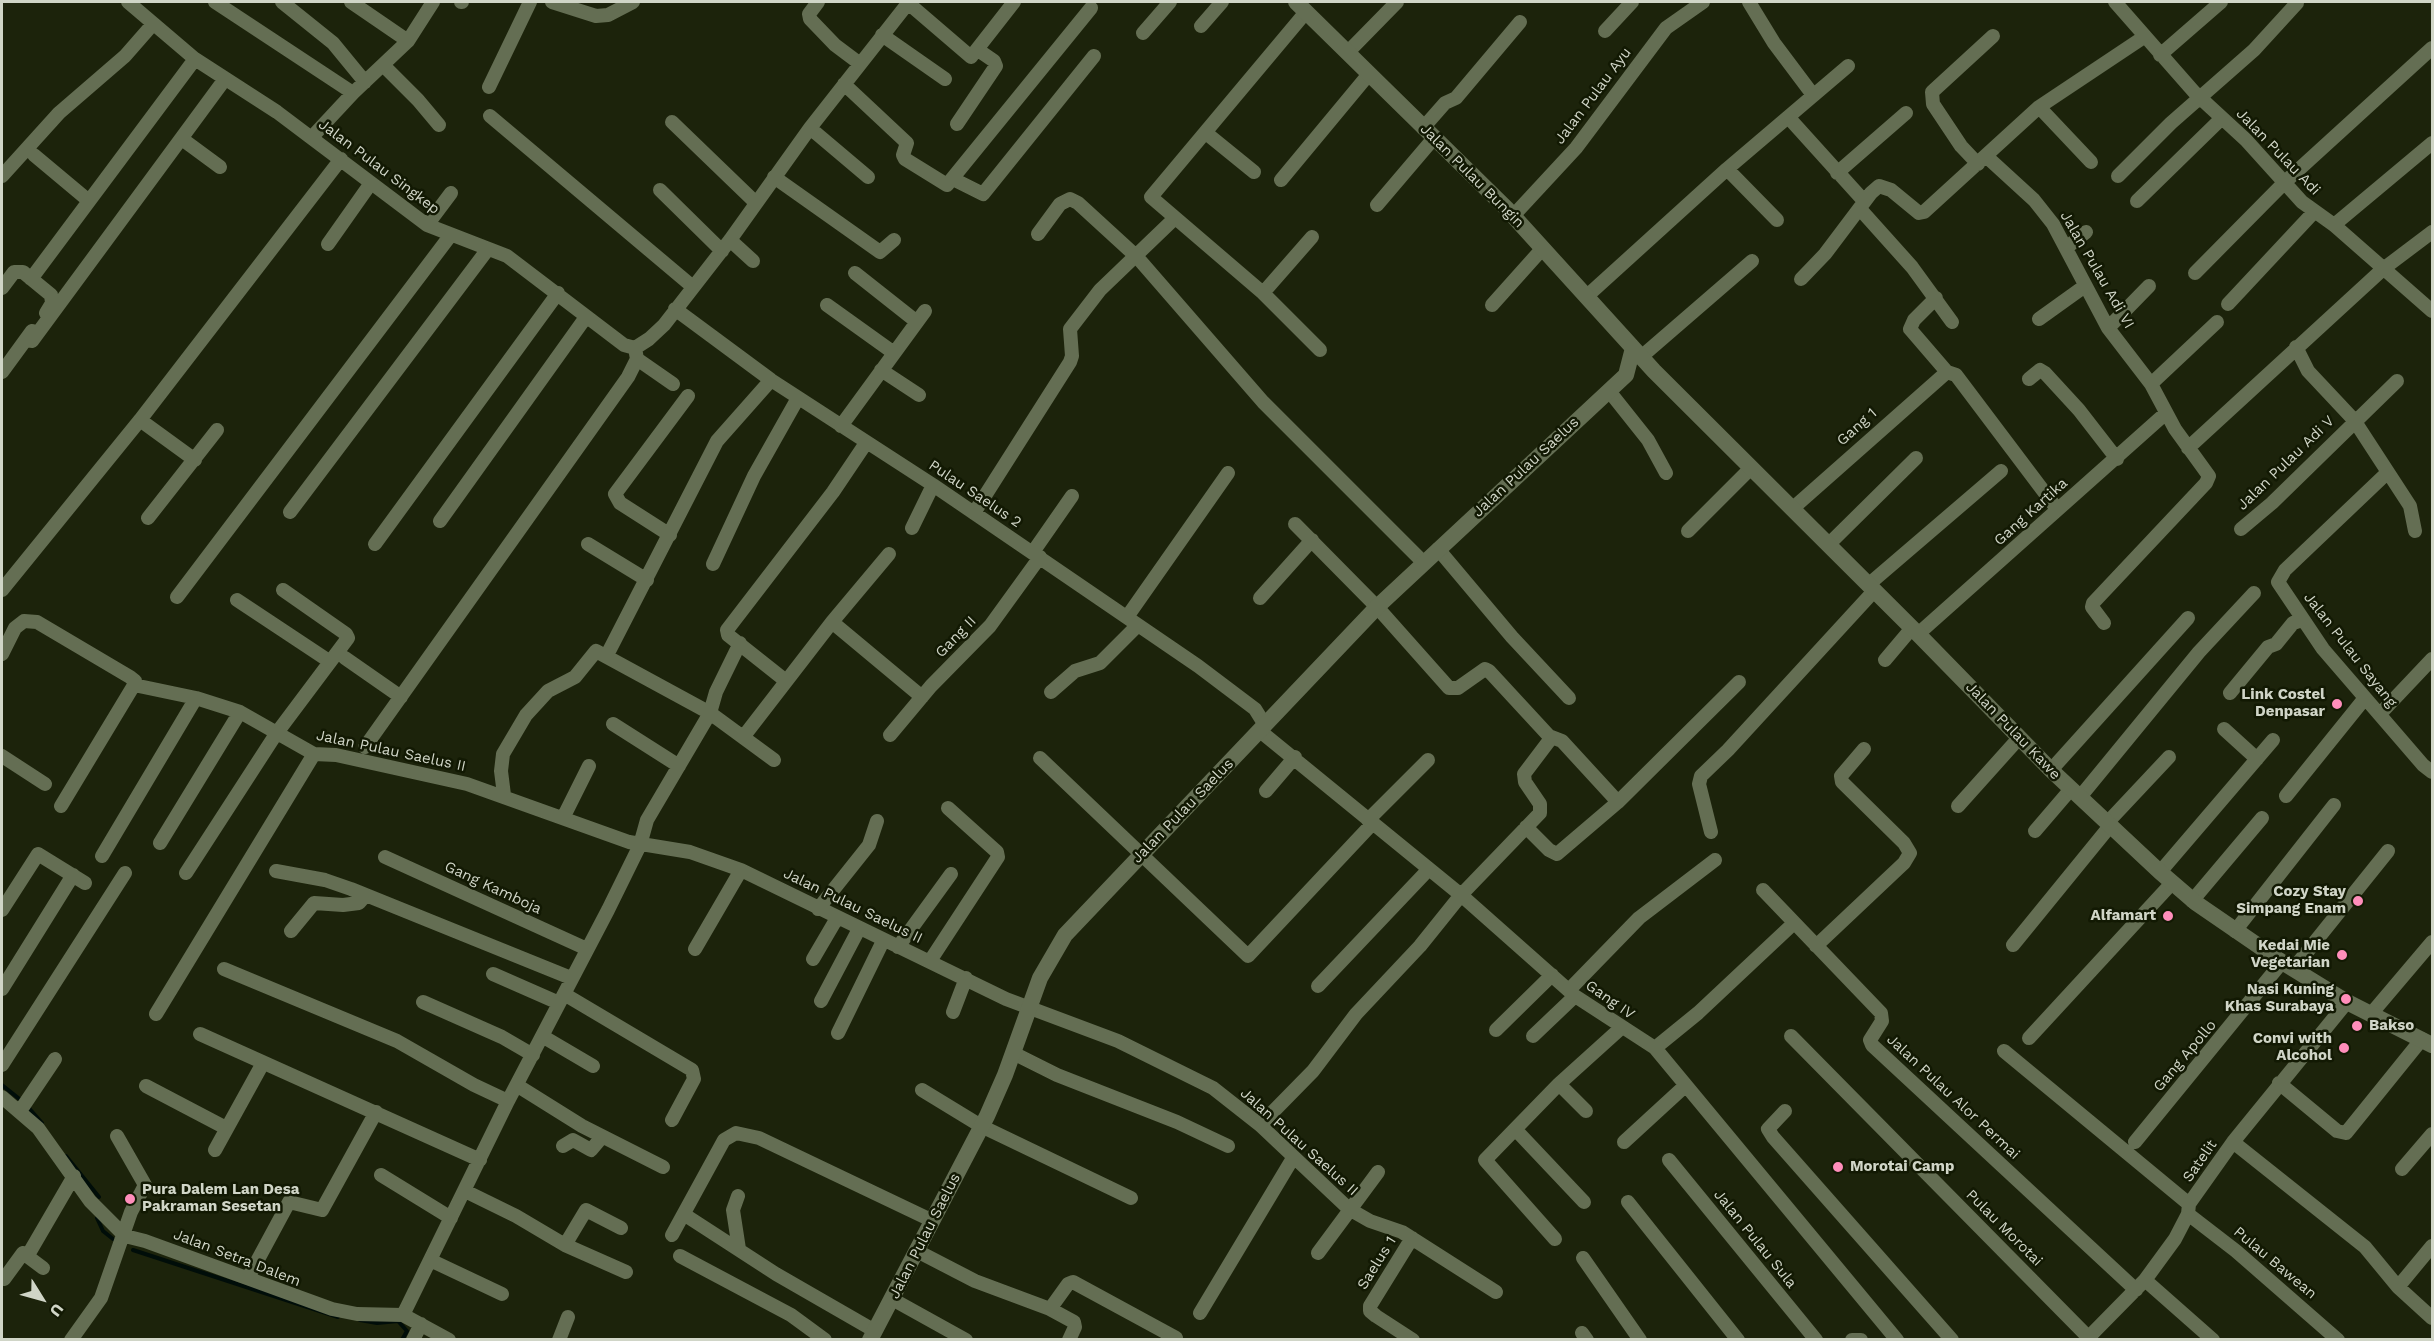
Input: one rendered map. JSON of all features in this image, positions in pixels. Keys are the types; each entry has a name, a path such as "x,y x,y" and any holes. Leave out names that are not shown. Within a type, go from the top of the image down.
{"street":[{"name":"Jalan Pulau Singkep","path":"128,2 195,59 312,137 427,225 450,236 507,256 526,267 673,384"},
{"path":"215,2 353,93"},
{"path":"282,2 333,43 365,82"},
{"path":"351,2 408,41"},
{"path":"312,137 353,93 408,41 431,2"},
{"path":"489,87 530,2"},
{"path":"552,2 596,16 608,15 633,2"},
{"path":"818,2 809,14 810,19 836,45 860,63"},
{"path":"365,747 628,376 636,353 657,332 726,246 810,128 908,2 970,56 978,50 1014,2"},
{"path":"1143,33 1170,2"},
{"path":"1201,26 1222,2"},
{"path":"1348,52 1396,2"},
{"path":"1605,31 1632,2"},
{"name":"Jalan Pulau Ayu","path":"1513,216 1576,148 1666,28 1686,5 1702,2"},
{"path":"1749,2 1774,43 1813,95"},
{"path":"2160,55 2221,2"},
{"path":"2118,176 2171,123 2254,50 2297,3"},
{"name":"Jalan Pulau Adi","path":"2124,4 2144,37 2160,55 2314,212 2334,225 2433,310"},
{"path":"1301,7 1206,133 1151,197 1263,294 1320,350"},
{"name":"Jalan Pulau Bungin","path":"1301,7 1513,216 1637,352"},
{"path":"844,84 908,142 903,155 905,159 945,185 949,184 1091,8"},
{"path":"1377,205 1429,133 1445,103 1456,98 1520,22"},
{"path":"4,168 59,113 125,56 153,24"},
{"path":"882,35 945,79"},
{"name":"Jalan Pulau Adi VI","path":"1993,36 1932,92 1933,104 1961,146 2044,212 2066,248 2108,328 2151,384 2188,448 2207,472 2208,481 2093,603 2092,608 2104,623"},
{"path":"1801,279 1879,186 1883,186 1922,214 2039,107 2144,37"},
{"path":"2195,273 2285,182 2433,48"},
{"path":"957,124 996,66 978,50"},
{"path":"953,179 983,194 1094,56"},
{"path":"32,279 195,59"},
{"path":"384,66 418,100 438,125"},
{"path":"1587,296 1727,170 1848,66"},
{"path":"1281,180 1369,74"},
{"path":"32,341 225,79"},
{"path":"2039,107 2091,162"},
{"path":"1837,173 1905,113"},
{"path":"490,116 693,287"},
{"path":"1789,118 1837,173 1936,298 1952,322"},
{"path":"2137,201 2222,118"},
{"path":"672,122 756,203"},
{"path":"810,128 868,177"},
{"path":"1206,133 1254,172"},
{"path":"182,139 220,167"},
{"path":"2334,225 2433,142"},
{"path":"34,155 89,201"},
{"path":"2,590 140,420 341,159"},
{"path":"1727,170 1777,220"},
{"path":"774,177 880,252 894,240"},
{"path":"328,244 371,183"},
{"path":"660,190 726,246 753,261"},
{"path":"427,225 451,193"},
{"path":"1038,234 1060,204 1070,198 1137,257 1263,402 1423,562"},
{"path":"2228,304 2314,212"},
{"path":"974,513 1070,362 1072,356 1070,329 1100,290 1137,257 1175,218"},
{"path":"2066,248 2086,232"},
{"path":"2188,448 2383,268 2433,232"},
{"path":"177,597 450,236"},
{"path":"1263,294 1312,237"},
{"path":"1492,305 1543,248"},
{"path":"290,512 488,249"},
{"path":"1626,375 1637,352 1752,261"},
{"path":"2,288 16,271 32,279 51,295 52,303 2,372"},
{"path":"841,426 921,316 855,273"},
{"path":"2039,319 2085,286"},
{"path":"2108,328 2148,286"},
{"path":"375,544 558,293"},
{"path":"1936,298 1914,320 1910,329 1947,372 1956,375 2057,509"},
{"path":"827,305 894,353"},
{"name":"Pulau Saelus 2","path":"675,309 771,381 933,484 1255,708 1278,712"},
{"path":"440,521 586,317"},
{"path":"2151,384 2217,322"},
{"name":"Jalan Pulau Adi V","path":"2296,347 2318,384 2354,420 2410,506 2415,531"},
{"name":"Jalan Pulau Kawe","path":"1637,352 2051,770 2192,901 2347,1002 2427,1042"},
{"path":"882,370 919,395"},
{"path":"2029,379 2040,370 2045,373 2079,410 2117,459"},
{"path":"1626,375 1654,371"},
{"name":"Gang 1","path":"1792,509 1866,441 1947,372"},
{"name":"Jalan Pulau Saelus","path":"872,1335 981,1126 1013,1053 1050,956 1065,935 1377,607 1626,375"},
{"path":"607,655 717,441 771,381"},
{"name":"Jalan Pulau Adi V","path":"2241,529 2272,503 2354,420 2397,381"},
{"path":"1609,391 1647,440 1666,473"},
{"path":"670,535 620,503 615,495 688,396"},
{"path":"713,564 754,476 798,398"},
{"name":"Gang Kartika","path":"1885,660 1915,631 2117,459 2166,413"},
{"path":"140,420 195,460"},
{"path":"148,518 217,430"},
{"path":"786,681 740,642 728,635 727,630 833,492 866,443"},
{"path":"1828,545 1916,458"},
{"path":"1688,531 1751,468"},
{"path":"1710,832 1699,784 1701,776 1728,750 1871,588 2001,471"},
{"name":"Jalan Pulau Sayang","path":"2388,472 2279,576 2281,589 2302,620 2365,698 2431,769"},
{"path":"1051,692 1075,671 1100,663 1132,621 1228,473"},
{"path":"912,528 933,484"},
{"name":"Gang II","path":"890,735 922,697 990,626 1072,496"},
{"path":"1295,524 1377,607 1449,688 1458,688 1487,669 1549,736 1562,741 1618,802"},
{"path":"1260,598 1312,540"},
{"path":"588,544 646,580"},
{"path":"1438,549 1512,637 1569,698"},
{"path":"744,736 832,622 889,554"},
{"path":"186,873 276,734 348,638 284,590"},
{"path":"2035,831 2075,793 2254,593"},
{"path":"237,600 329,661"},
{"path":"2051,770 2188,618"},
{"path":"2230,693 2268,647 2276,644 2293,623 2302,620"},
{"path":"2,654 15,628 24,621 37,622 135,681 62,806"},
{"path":"832,622 922,697"},
{"path":"403,1315 508,1101 518,1086 640,845 647,820 710,713 716,692 740,642"},
{"path":"504,795 501,771 503,754 526,715 548,691 575,677 595,652 607,655 710,713 774,760"},
{"path":"345,658 401,697"},
{"path":"2380,714 2433,659"},
{"path":"1526,827 1549,850 1557,854 1618,802 1739,682"},
{"name":"Jalan Pulau Saelus II","path":"134,685 196,698 240,712 314,754 336,755 467,784 564,816 640,845 690,852 741,870 859,930 930,961 1006,999 1118,1041 1213,1088 1260,1125 1348,1209 1412,1238 1496,1292"},
{"path":"102,856 196,698"},
{"path":"2286,796 2365,698"},
{"name":"Pulau Saelus 2","path":"1255,708 1263,728"},
{"path":"160,843 240,712"},
{"path":"613,724 679,766"},
{"name":"Gang IV","path":"1263,728 1370,822 1461,895 1572,993 1621,1028 1655,1048 1896,1340"},
{"path":"2224,729 2257,759"},
{"path":"1260,1125 1313,1071 1356,1014 1420,946 1461,895 1526,827 1541,808 1525,782 1524,774 1549,741 1549,736"},
{"path":"1958,806 2019,738"},
{"path":"2029,1038 2166,878 2273,740"},
{"path":"1816,946 1904,863 1910,853 1904,843 1842,782 1841,776 1864,749"},
{"path":"156,1014 314,754"},
{"path":"2,756 45,784"},
{"path":"1266,791 1295,757"},
{"path":"2013,945 2109,824 2169,757"},
{"path":"1040,758 1142,854 1188,902 1244,954 1249,956 1428,760"},
{"path":"564,816 589,766"},
{"path":"2235,931 2334,805"},
{"path":"930,961 998,857 997,852 948,808"},
{"path":"2192,901 2262,818"},
{"path":"818,909 869,845 877,821"},
{"name":"Gang Apollo","path":"2136,1142 2388,851"},
{"path":"2,910 38,854 85,883"},
{"name":"Gang Kamboja","path":"385,857 587,949"},
{"path":"1533,1036 1639,918 1715,860"},
{"path":"1318,986 1429,869"},
{"path":"695,950 741,870"},
{"path":"276,871 325,880 571,978"},
{"path":"2,1065 125,873"},
{"path":"898,947 951,874"},
{"path":"2,988 73,875"},
{"name":"Jalan Pulau Alor Permai","path":"1763,890 1881,1013 1882,1021 1870,1040 1872,1045 2140,1285"},
{"path":"291,931 314,903 343,905 359,903 366,895"},
{"path":"813,959 837,918"},
{"path":"1655,1048 1698,1012 1794,923"},
{"path":"821,1001 859,930"},
{"path":"838,1034 883,940"},
{"path":"2371,1014 2433,942"},
{"path":"224,969 397,1041 474,1085 508,1101"},
{"path":"493,974 562,999 692,1070 694,1078 672,1120"},
{"path":"1496,1030 1552,975"},
{"path":"953,1012 966,978"},
{"path":"423,1002 493,1032 534,1054"},
{"name":"Satelit","path":"2089,1339 2140,1285 2175,1239 2189,1209 2233,1142 2347,1002"},
{"path":"1555,1239 1487,1165 1487,1156 1559,1084 1621,1028"},
{"path":"200,1034 480,1160"},
{"path":"542,1036 593,1066"},
{"name":"Pulau Morotai","path":"1791,1036 2089,1339"},
{"path":"2279,1083 2337,1131 2346,1133 2427,1042"},
{"name":"Pulau Bawean","path":"2004,1051 2338,1340"},
{"path":"1013,1053 1057,1075 1177,1122 1228,1146"},
{"path":"23,1106 54,1059"},
{"path":"214,1150 263,1063"},
{"path":"1559,1084 1586,1111"},
{"path":"146,1086 226,1128"},
{"path":"518,1086 602,1137 663,1167"},
{"path":"1624,1142 1685,1086"},
{"path":"922,1090 981,1126 1131,1198"},
{"path":"2,1097 23,1106 90,1201 115,1229 125,1236"},
{"path":"1785,1110 1768,1129 1773,1137 1952,1340"},
{"path":"248,1278 290,1201 322,1210 376,1112"},
{"path":"1515,1129 1584,1202"},
{"path":"672,1235 685,1215 724,1140 736,1132 759,1138 931,1220"},
{"path":"2402,1169 2433,1134"},
{"path":"71,1340 101,1298 125,1236 132,1210 145,1185 117,1136"},
{"path":"563,1146 573,1140 591,1150 597,1147 602,1137"},
{"path":"2233,1142 2365,1246 2398,1287 2433,1318"},
{"path":"1200,1313 1293,1158"},
{"name":"Jalan Pulau Sula","path":"1669,1160 1816,1340"},
{"path":"1318,1253 1348,1209 1378,1172"},
{"path":"381,1175 451,1218"},
{"path":"28,1255 74,1176"},
{"path":"465,1191 516,1216 565,1245 626,1272"},
{"path":"738,1196 733,1210 740,1249"},
{"path":"1628,1202 1738,1340"},
{"path":"565,1245 586,1210 621,1228"},
{"path":"685,1215 872,1335"},
{"name":"Jalan Setra Dalem","path":"125,1236 146,1240 332,1309 357,1314 403,1315 449,1340"},
{"name":"Saelus 1","path":"1408,1338 1370,1311 1370,1306 1412,1238"},
{"path":"2398,1287 2433,1246"},
{"path":"917,1251 975,1281 1050,1310 1076,1325 1069,1340"},
{"path":"4,1279 20,1255 28,1255 43,1268"},
{"path":"680,1256 791,1315 807,1330 825,1340"},
{"path":"1583,1258 1640,1340"},
{"path":"430,1260 502,1294"},
{"path":"1050,1310 1068,1284 1073,1282 1176,1338"},
{"path":"2140,1285 2212,1340"},
{"path":"892,1299 966,1340"},
{"path":"559,1340 568,1317"},
{"path":"413,1340 421,1324"},
{"path":"1852,1340 1861,1340"}],"waterway":[{"path":"2,1085 22,1101"},
{"path":"27,1106 42,1123"},
{"path":"66,1156 99,1197"},
{"path":"97,1218 103,1231 113,1239"},
{"path":"133,1250 338,1317"},
{"path":"360,1320 377,1323 398,1321 407,1331 402,1340"}],"place":[{"name":"Link Costel Denpasar","path":"2337,704"},
{"name":"Cozy Stay Simpang Enam","path":"2358,901"},
{"name":"Alfamart","path":"2168,916"},
{"name":"Kedai Mie Vegetarian","path":"2342,955"},
{"name":"Nasi Kuning Khas Surabaya","path":"2346,999"},
{"name":"Bakso","path":"2357,1026"},
{"name":"Convi with Alcohol","path":"2344,1048"},
{"name":"Morotai Camp","path":"1838,1167"},
{"name":"Pura Dalem Lan Desa Pakraman Sesetan","path":"130,1199"}]}
